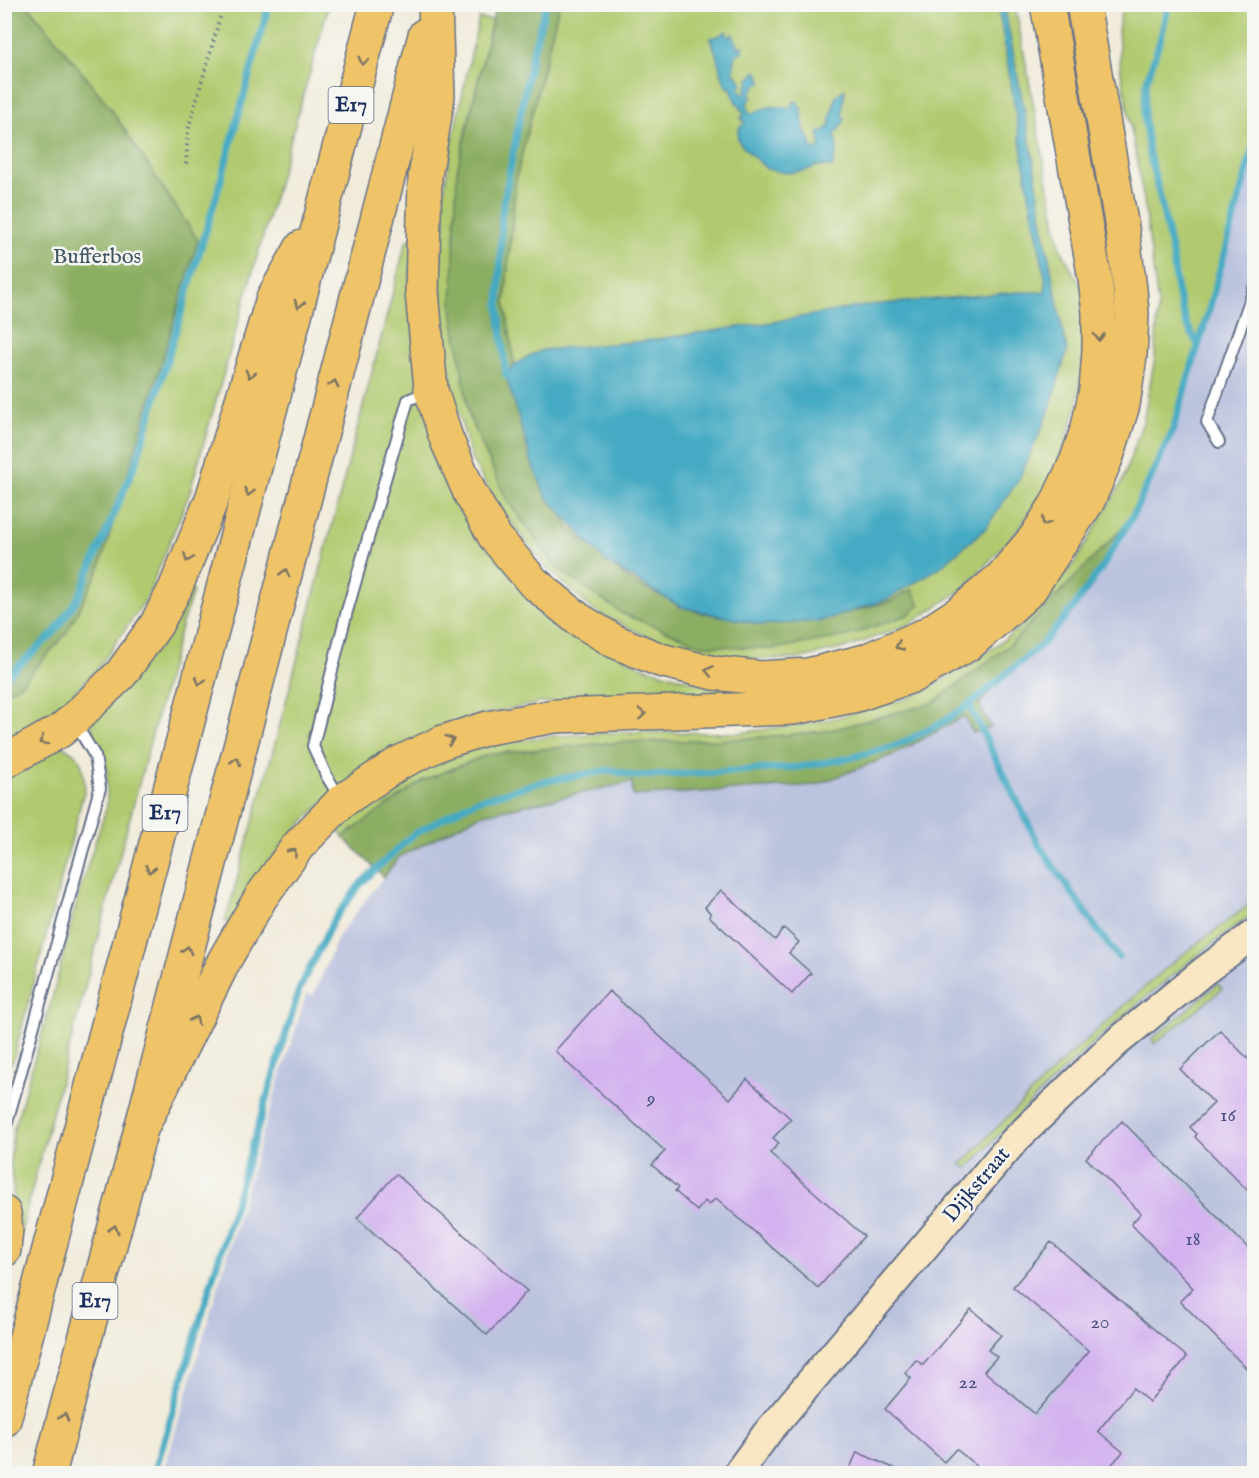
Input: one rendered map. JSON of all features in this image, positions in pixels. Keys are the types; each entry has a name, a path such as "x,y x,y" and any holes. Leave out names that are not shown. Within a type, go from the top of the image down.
{"highway":[{"name":"E17","path":"4,1420 377,4"},
{"name":"E17","path":"49,1473 434,4"},
{"path":"434,4 438,96 425,177 422,291 431,390 446,438 470,493 495,537 533,582 578,619 614,641 660,660 714,673 761,678 808,675 864,661 926,635 962,611 1002,577 1035,538 1056,504 1076,462 1088,427 1095,390 1099,351 1099,313 1047,4"},
{"path":"1035,4 1076,235 1095,279"},
{"path":"141,1129 225,959 261,897 298,846 342,801 399,763 443,742 488,728 555,716 793,708 857,695 915,675 969,644 1029,591 1088,501 1107,456 1123,405 1130,356 1132,314 1122,228 1083,4"},
{"path":"1105,4 1102,40 1106,77 1139,265 1142,300 1141,334 1130,356"},
{"path":"4,762 60,731 73,720 121,674 156,625 175,589 212,499 273,298 325,207"},
{"path":"4,1213 6,1229 4,1250"}],"street":[{"name":"Dijkstraat","path":"737,1473 767,1433 1014,1141 1116,1043 1204,971 1254,934"}],"lane":[{"path":"1219,442 1207,422 1254,289"},
{"path":"342,801 326,775 313,746 347,611 408,400 431,390"},
{"path":"4,1133 100,788 95,756 73,720"}],"path":[{"path":"186,164 188,130 224,4"}],"shaded area":[{"path":"1254,144 1254,1473 163,1474 263,1132 307,992 313,996 339,935 399,857 480,815 632,782 634,796 816,785 895,754 964,716 991,726 979,704 1003,677 1041,645 1073,608 1102,567 1131,519 1172,432 1208,313"}],"green space":[{"name":"Bufferbos","path":"4,5 28,5 108,105 198,240 99,570 66,634 22,683 5,693"},
{"path":"28,5 329,5 189,495 146,599 99,667 62,705 5,743 5,693 22,683 198,241 108,105"},
{"path":"496,5 559,5 516,178 505,302 525,434 568,527 635,584 698,612 771,623 828,618 891,601 912,589 920,605 908,615 847,636 772,649 702,645 623,614 556,567 506,498 469,416 452,308 457,171"},
{"path":"559,5 1015,5 1060,247 1083,291 1083,355 1077,404 1065,444 1048,484 1020,528 963,589 910,624 849,647 797,659 744,659 687,652 646,636 594,611 545,566 496,503 471,458 454,395 442,330 440,273 443,197 453,137 479,18 492,20 457,171 469,416 506,498 556,567 623,614 847,636 912,589 891,601 828,618 771,623 698,612 635,584 568,527 525,434 505,302 516,178"},
{"path":"1058,5 1063,5 1110,269 1116,337 1109,416 1099,451 1077,502 1039,562 997,607 973,627 909,666 871,681 830,692 774,699 665,698 539,703 476,716 420,740 355,777 312,813 266,866 236,921 231,925 225,922 277,736 406,242 409,239 413,239 409,294 419,376 447,469 480,532 508,571 541,605 587,639 643,667 699,683 753,688 794,687 832,682 876,670 911,656 943,638 979,612 1009,585 1036,553 1061,515 1092,444 1105,393 1107,372 1109,322 1107,296"},
{"path":"1122,5 1254,5 1254,144 1208,313 1172,432 1131,519 1011,644 933,703 827,731 742,739 609,743 489,754 422,781 343,837 336,828 405,778 483,745 554,736 625,732 740,733 823,721 909,698 969,666 1023,625 1075,562 1122,482 1143,422 1155,358 1158,305 1144,201 1121,72 1118,31"},
{"path":"1131,519 1102,567 1073,608 1041,645 1003,677 979,704 991,727 973,733 964,716 895,754 816,785 633,796 632,782 480,815 399,857 384,877 343,837 422,781 489,754 609,743 742,739 827,731 933,703 1011,644"},
{"path":"190,587 193,592 182,623 18,1243 14,1233 10,1162 13,1132 52,999 79,892 107,806 107,767 93,735 92,724 95,715"},
{"path":"59,744 73,753 80,761 85,788 13,1061 5,1067 5,775"},
{"path":"1254,901 1254,913 1178,971 1104,1033 1034,1099 968,1168 961,1164 1059,1065 1149,983 1178,958"},
{"path":"1218,984 1222,989 1154,1044 1152,1039"}],"water":[{"path":"998,5 1004,5 1067,351 1048,414 1019,479 985,529 939,568 888,599 821,621 762,625 681,607 606,562 546,496 533,466 506,376 522,360 543,350 644,341 869,305 1018,292 1044,292 1046,286 1044,272"},
{"path":"726,31 728,38 732,34 738,48 744,46 741,53 737,53 734,67 735,75 742,84 739,87 743,95 749,79 757,71 761,78 762,83 755,85 750,95 752,97 747,106 749,112 751,114 773,107 792,108 792,103 796,101 801,108 804,130 811,141 811,147 816,150 820,147 818,133 830,126 830,116 836,96 845,89 842,114 845,120 835,135 837,143 832,167 817,166 787,173 767,169 744,148 738,140 738,133 740,127 745,123 741,118 744,115 736,103 731,88 727,88 724,82 710,38"}],"building":[{"path":"721,890 775,940 784,928 799,942 789,953 811,973 792,994 709,916 711,914 705,907"},
{"path":"609,991 730,1099 747,1079 791,1119 773,1138 779,1143 770,1153 864,1236 818,1288 716,1198 709,1205 705,1201 697,1211 675,1191 678,1188 652,1165 665,1151 555,1051"},
{"path":"1220,1030 1254,1065 1254,1197 1195,1137 1197,1134 1190,1127 1214,1103 1180,1069"},
{"path":"1122,1121 1254,1254 1254,1376 1180,1301 1193,1288 1131,1224 1141,1213 1086,1158"},
{"path":"396,1174 527,1291 487,1335 357,1218"},
{"path":"1051,1242 1187,1357 1149,1402 1133,1388 1098,1431 1123,1452 1104,1473 985,1473 956,1449 944,1462 885,1409 911,1378 905,1373 916,1360 923,1365 971,1309 1001,1335 988,1350 997,1357 984,1371 1035,1414 1089,1351 1013,1287"},
{"path":"857,1452 905,1473 848,1473"}],"waterway":[{"path":"4,679 54,633 79,596 137,460 217,194 269,4"},
{"path":"506,376 499,309 502,212 531,58 546,4"},
{"path":"1169,4 1146,83 1144,115 1149,154 1173,259 1177,291 1186,323 1198,345"},
{"path":"154,1474 299,990 333,921 361,883 414,834 475,801 541,782 610,770 635,776 719,772 799,767 850,758 896,746 941,723 969,705 1041,645 1073,608 1102,567 1131,519 1172,432 1208,313 1254,144"},
{"path":"969,705 1040,847 1118,957"}]}
